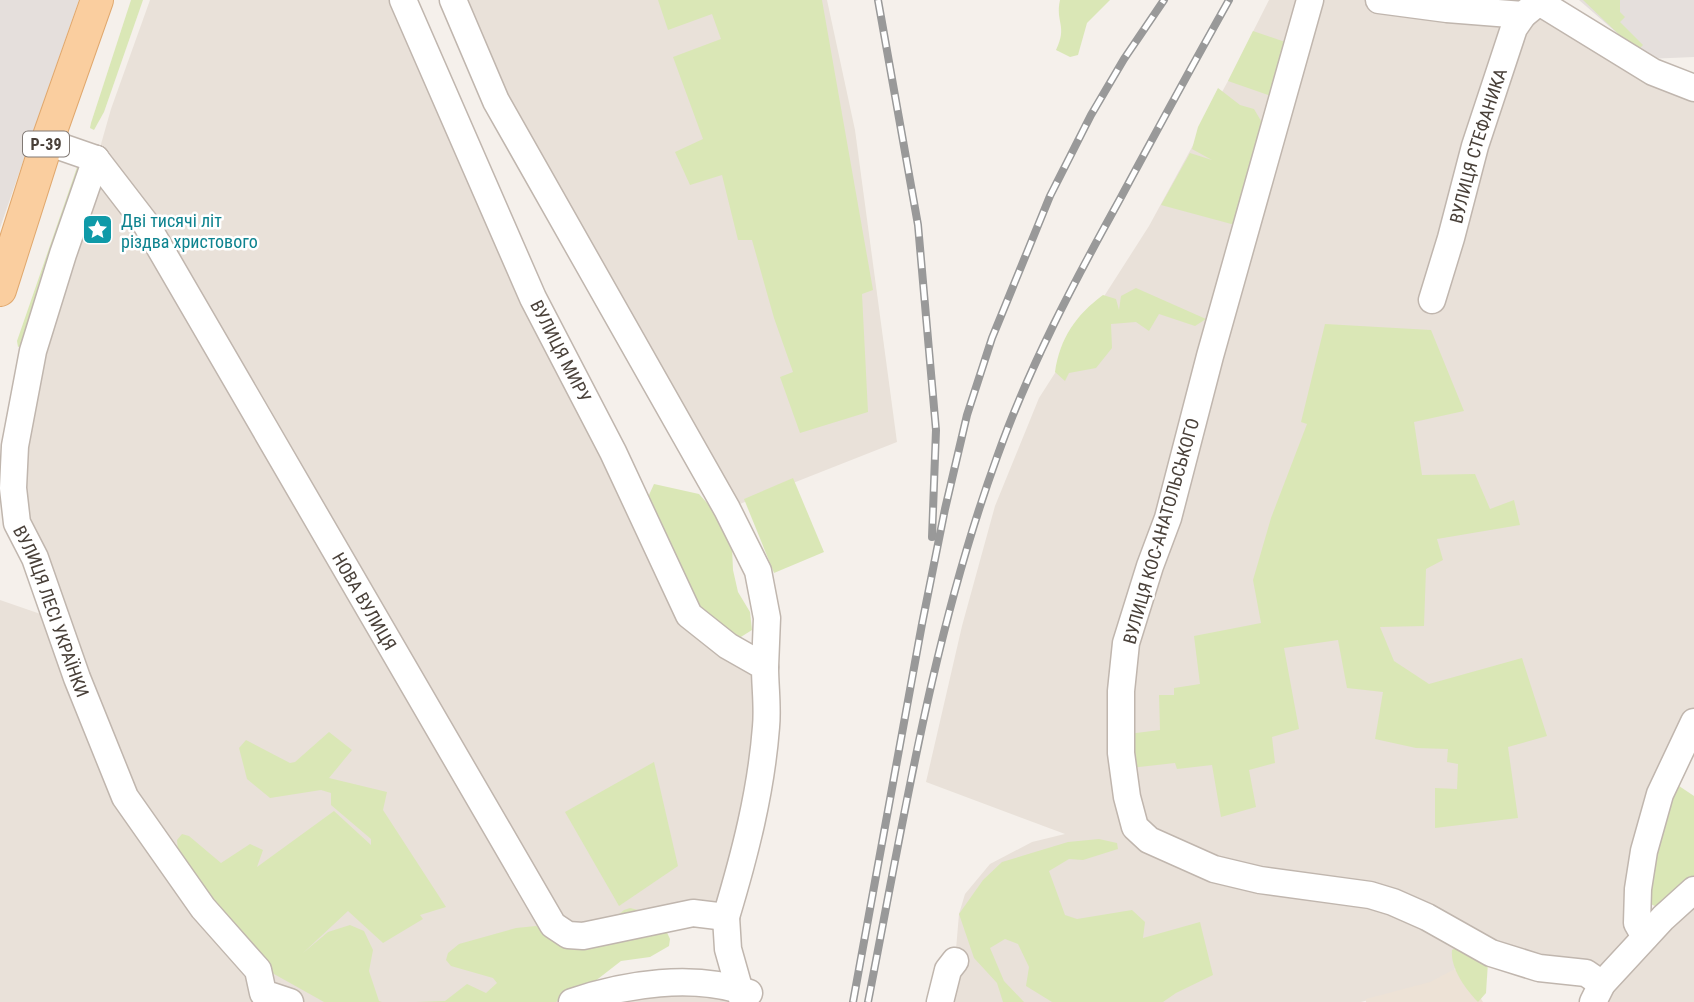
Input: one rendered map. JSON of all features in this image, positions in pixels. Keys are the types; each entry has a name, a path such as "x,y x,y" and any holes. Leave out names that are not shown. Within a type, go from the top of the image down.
{"main road":[{"name":"Р-39","path":"0,290 47,142 97,0"}],"street":[{"name":"ВУЛИЦЯ МИРУ","path":"403,0 533,298 613,452 690,614 728,646 765,667"},
{"path":"453,0 496,101 727,509 758,571 767,618 766,724 758,797 726,917 728,949 744,994 672,982 604,991 572,1002"},
{"name":"ВУЛИЦЯ КОС-АНАТОЛЬСЬКОГО","path":"1310,0 1210,356 1168,519 1126,643 1121,691 1121,753 1126,797 1135,827 1149,840 1214,869 1260,880 1370,895 1393,902 1491,953 1539,968 1587,973 1598,993"},
{"path":"1379,0 1447,9 1531,8 1653,72 1694,88"},
{"name":"ВУЛИЦЯ СТЕФАНИКА","path":"1432,300 1475,146 1514,28 1531,8"},
{"path":"47,142 96,159"},
{"name":"НОВА ВУЛИЦЯ","path":"96,159 146,224 553,925 568,934 583,936 693,913 726,917"},
{"name":"ВУЛИЦЯ ЛЕСІ УКРАЇНКИ","path":"96,159 33,351 15,446 13,488 18,523 35,558 77,678 125,797 203,908 258,970 259,997 290,1002"},
{"path":"1645,937 1637,923 1638,889 1644,851 1660,794 1694,722"},
{"path":"1598,993 1662,918 1694,890"},
{"path":"940,1002 948,970 955,961"}],"shaded area":[{"path":"0,0 79,0 0,228"},
{"path":"150,0 403,0 689,614 765,667 726,917 583,936 582,998 672,982 743,1002 0,1002 0,600 55,619 35,558 15,446 111,109"},
{"path":"453,0 827,0 855,130 897,442 727,509"},
{"path":"1269,0 1538,0 1694,88 1694,722 1637,923 1694,890 1694,1002 1593,1002 1598,989 1469,941 1450,978 1361,1002 940,1002 955,961 959,914 965,894 990,864 1032,842 1065,834 926,782 962,626 995,506 1039,398 1149,226"},
{"path":"1579,0 1694,0 1694,57 1647,59"},
{"path":"1455,969 1465,973 1483,1002 1366,1002 1366,999 1430,982"}],"green space":[{"path":"131,0 143,0 104,112 94,130 90,128 91,123"},
{"path":"658,0 822,0 873,290 862,294 868,412 800,433 780,377 793,372 774,318 752,240 738,240 722,175 690,185 675,152 703,139 673,57 721,39 712,14 668,30"},
{"path":"1060,0 1110,0 1087,23 1078,55 1070,57 1056,50 1061,35"},
{"path":"1583,0 1620,0 1620,12 1625,17 1620,22 1643,45 1638,50 1633,48"},
{"path":"1253,31 1288,43 1271,96 1228,81"},
{"path":"1218,88 1240,105 1254,109 1264,126 1235,225 1161,205 1190,153 1212,160 1192,149 1198,127"},
{"path":"81,165 23,345 18,347 17,341 77,167"},
{"path":"1136,288 1206,319 1195,326 1159,314 1149,331 1136,322 1111,324 1112,348 1096,368 1069,373 1065,381 1055,372 1057,360 1065,338 1077,319 1103,295 1116,299 1119,310 1121,296"},
{"path":"1325,324 1431,330 1464,411 1414,422 1422,475 1475,474 1490,509 1514,500 1520,525 1437,539 1443,560 1426,569 1424,626 1380,627 1394,661 1429,684 1522,658 1547,736 1508,747 1518,818 1435,828 1435,788 1457,789 1458,764 1447,762 1448,749 1416,748 1375,739 1383,692 1347,688 1338,640 1284,648 1299,729 1272,737 1275,763 1249,770 1256,807 1221,817 1212,765 1177,769 1175,763 1130,768 1128,734 1160,730 1159,695 1174,695 1174,688 1200,684 1194,636 1261,623 1253,580 1271,518 1307,424 1301,422"},
{"path":"793,478 824,552 774,573 744,499"},
{"path":"654,484 699,494 724,522 732,547 738,592 750,612 752,630 736,640 717,633 681,590 644,506"},
{"path":"329,732 352,750 329,778 387,792 383,810 446,907 420,915 423,919 383,943 348,911 303,953 328,932 350,925 364,931 373,950 369,971 379,1001 382,1002 324,1002 274,974 232,939 180,871 177,840 182,834 189,836 221,863 250,844 263,850 257,867 334,811 371,845 371,839 331,805 331,793 321,790 270,798 247,779 239,748 246,740 290,763 295,762"},
{"path":"654,762 678,866 619,906 565,812"},
{"path":"1673,782 1694,796 1694,877 1657,907 1644,901"},
{"path":"1099,839 1117,843 1118,849 1083,860 1069,859 1049,871 1065,915 1077,919 1132,910 1145,922 1143,938 1200,922 1213,975 1163,1002 1052,1002 1026,986 1029,967 1018,944 1005,939 990,948 1004,981 1024,1002 1003,1002 997,983 974,958 959,914 983,880 1002,862 1068,842"},
{"path":"630,908 659,915 670,939 669,946 650,957 621,961 585,989 567,993 556,1002 416,1002 445,1001 467,984 486,993 497,983 493,978 451,966 446,960 448,953 459,944 516,928 536,926 579,948 624,910"},
{"path":"1463,944 1488,962 1486,993 1478,1002 1464,985 1452,957 1452,950"}],"railway":[{"path":"878,0 918,225 936,430 932,537"},
{"path":"853,1002 922,624 967,415 992,338 1050,196 1091,115 1124,59 1164,0"},
{"path":"868,1002 922,726 938,658 955,591 997,457 1023,390 1069,293 1229,0"}],"place":[{"name":"Дві тисячі літ різдва христового","path":"98,230"}]}
